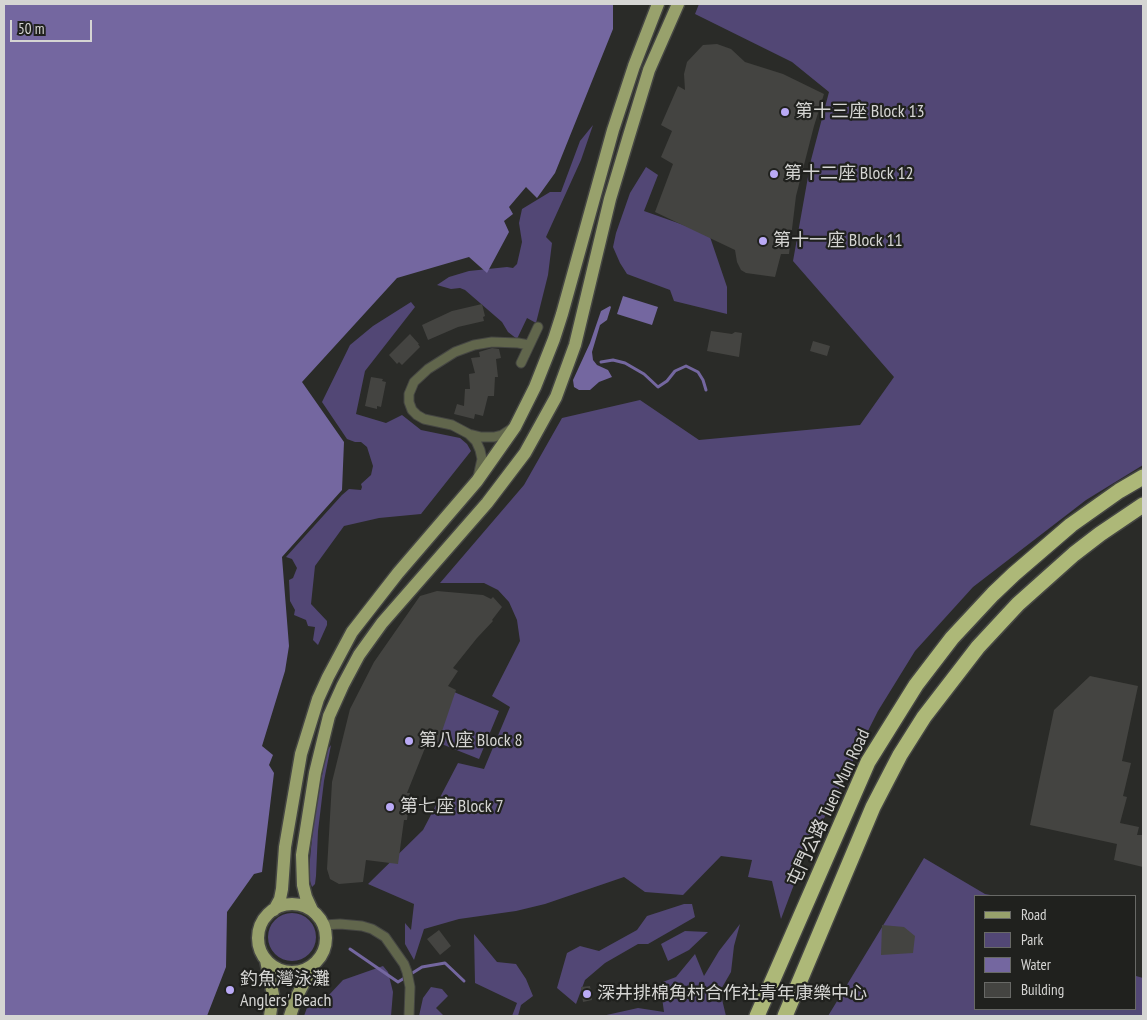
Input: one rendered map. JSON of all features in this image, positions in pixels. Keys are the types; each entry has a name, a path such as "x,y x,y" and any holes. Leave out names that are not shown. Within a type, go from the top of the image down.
{"highway":[{"name":"屯門公路 Tuen Mun Road","path":"757,1016 868,762 916,686 952,638 1014,574 1071,525 1119,491 1143,477"},
{"path":"785,1016 873,807 897,761 924,717 978,648 1028,594 1093,540 1143,504"}],"main road":[{"path":"274,910 280,899 282,889 285,847 301,754 312,715 328,677 352,632 367,612 477,481 514,427 535,387 554,339 613,130 634,66 658,4"},
{"path":"312,910 303,885 302,855 314,773 329,716 343,685 360,655 382,623 487,503 525,453 556,397 575,345 610,199 649,70 678,4"},
{"path":"266,960 277,969 290,972 306,969 313,965 324,951 326,934 319,916 303,905 283,905 266,917 260,926 258,936 262,953 266,960 273,995 270,1016"},
{"path":"290,1016 296,998 313,965"}],"street":[{"path":"520,363 538,327"},
{"path":"477,481 482,459 476,441 469,434 452,425 424,419 417,415 412,410 409,402 411,386 437,362 465,348 492,342 529,345"},
{"path":"469,434 494,437 502,435 514,427"},
{"path":"324,925 350,924 372,928 384,937 404,964 409,981 409,1016"}],"green space":[{"path":"699,4 1143,4 1143,465 1086,500 973,587 915,651 878,711 804,858 781,919 772,881 748,877 752,860 721,856 683,895 645,892 624,877 545,904 516,911 459,919 424,929 414,960 405,944 405,923 411,930 414,904 368,884 423,830 458,763 484,769 510,707 492,696 520,641 517,620 509,602 498,590 484,583 440,583 524,485 562,418 640,400 699,440 860,425 894,377 793,261 811,160 829,92 792,62 695,14"},
{"path":"593,125 581,160 546,237 552,243 548,275 536,323 527,318 517,339 508,332 502,322 465,290 437,285 449,277 469,271 513,268 517,264 522,242 519,223 522,209 550,192 561,192 580,141"},
{"path":"646,167 658,175 644,211 709,234 727,287 727,314 674,301 670,290 627,274 620,263 613,247 616,233 630,193"},
{"path":"411,302 415,307 365,371 356,414 386,423 402,415 421,430 460,438 471,451 421,514 379,518 344,526 315,566 311,604 327,621 318,645 313,640 315,627 308,626 306,620 294,615 295,610 290,601 289,580 293,578 297,568 292,559 286,557 342,495 349,489 361,490 361,484 371,475 373,466 367,447 361,442 347,439 322,402 350,345 373,326"},
{"path":"454,692 499,711 479,759 434,741"},
{"path":"331,745 324,781 318,831 315,884 312,887 310,881 310,859 313,827 326,752"},
{"path":"924,858 985,894 990,895 974,895 974,1010 1137,1010 1137,976 1143,978 1143,1016 828,1016"},
{"path":"684,904 692,904 695,917 648,944 638,944 605,963 585,980 576,1004 557,988 567,953 580,946 599,951 637,930 647,916"},
{"path":"292,913 301,915 309,920 314,928 316,937 314,946 309,954 301,959 292,961 283,959 275,954 270,946 268,937 270,928 275,920 283,915"},
{"path":"740,924 734,946 731,972 720,991 726,1016 602,1016 638,1008 664,1012 660,983 676,977 695,954 704,976 719,951"},
{"path":"685,931 708,932 689,950 668,961 661,944"},
{"path":"474,934 497,962 516,964 526,979 533,996 521,1005 518,1016 512,1016 517,1003 475,983"},
{"path":"383,966 388,972 393,992 391,1016 304,1016 309,1002 328,996 343,980"},
{"path":"431,987 442,989 448,996 436,1008 444,1016 419,1016 423,998"}],"water":[{"path":"4,4 613,4 613,29 555,173 537,198 526,187 509,207 513,214 504,221 509,232 487,273 469,257 397,278 302,382 344,442 342,490 282,557 289,646 285,671 262,746 273,755 269,765 274,773 262,872 254,874 227,912 226,967 207,1016 4,1016"},
{"path":"623,296 658,307 652,325 617,314"},
{"path":"610,306 607,320 600,325 592,352 593,360 597,365 608,370 612,377 599,382 590,390 579,390 574,387 573,380 590,343 601,311"}],"building":[{"path":"717,44 731,49 745,62 783,74 824,94 796,196 789,254 781,254 775,277 746,273 741,270 737,262 735,250 655,212 673,164 661,157 672,131 661,125 678,86 685,90 684,74 687,62 703,45"},
{"path":"482,304 485,316 483,317 484,321 458,327 428,340 422,325 452,311"},
{"path":"711,331 732,334 735,332 742,333 739,357 707,351"},
{"path":"410,334 420,347 402,365 399,362 397,364 389,355"},
{"path":"813,341 830,346 827,356 810,351"},
{"path":"492,348 499,349 501,358 496,359 498,377 495,377 494,396 488,396 483,416 475,414 474,419 454,414 457,404 464,406 465,389 470,389 469,374 475,373 471,358 480,357 479,352"},
{"path":"371,377 383,379 382,381 386,382 381,407 377,406 377,409 365,406"},
{"path":"437,591 483,595 491,599 493,597 502,607 493,621 453,668 458,671 448,686 456,690 437,746 427,743 407,793 410,793 407,820 404,820 398,864 366,860 363,882 339,884 330,879 327,869 332,782 350,709 374,662 420,596"},
{"path":"1090,676 1138,686 1122,761 1131,763 1123,796 1127,797 1120,823 1139,827 1137,835 1143,835 1143,867 1114,860 1117,844 1030,825 1054,710"},
{"path":"882,925 904,927 915,936 913,953 881,955"},
{"path":"439,930 451,946 440,955 427,939"},
{"name":"深井排棉角村合作社青年康樂中心","path":"590,986 592,1000 583,1002 581,987"}],"waterway":[{"path":"601,362 613,360 625,363 644,374 658,387 667,381 675,371 686,366 698,372 706,390"},
{"path":"350,949 398,982 422,967 445,963 464,981"}],"place":[{"name":"第十三座 Block 13","path":"785,112"},
{"name":"第十二座 Block 12","path":"774,174"},
{"name":"第十一座 Block 11","path":"763,241"},
{"name":"第八座 Block 8","path":"409,741"},
{"name":"第七座 Block 7","path":"390,807"},
{"name":"釣魚灣泳灘 Anglers' Beach","path":"230,990"},
{"name":"深井排棉角村合作社青年康樂中心","path":"587,994"}]}
